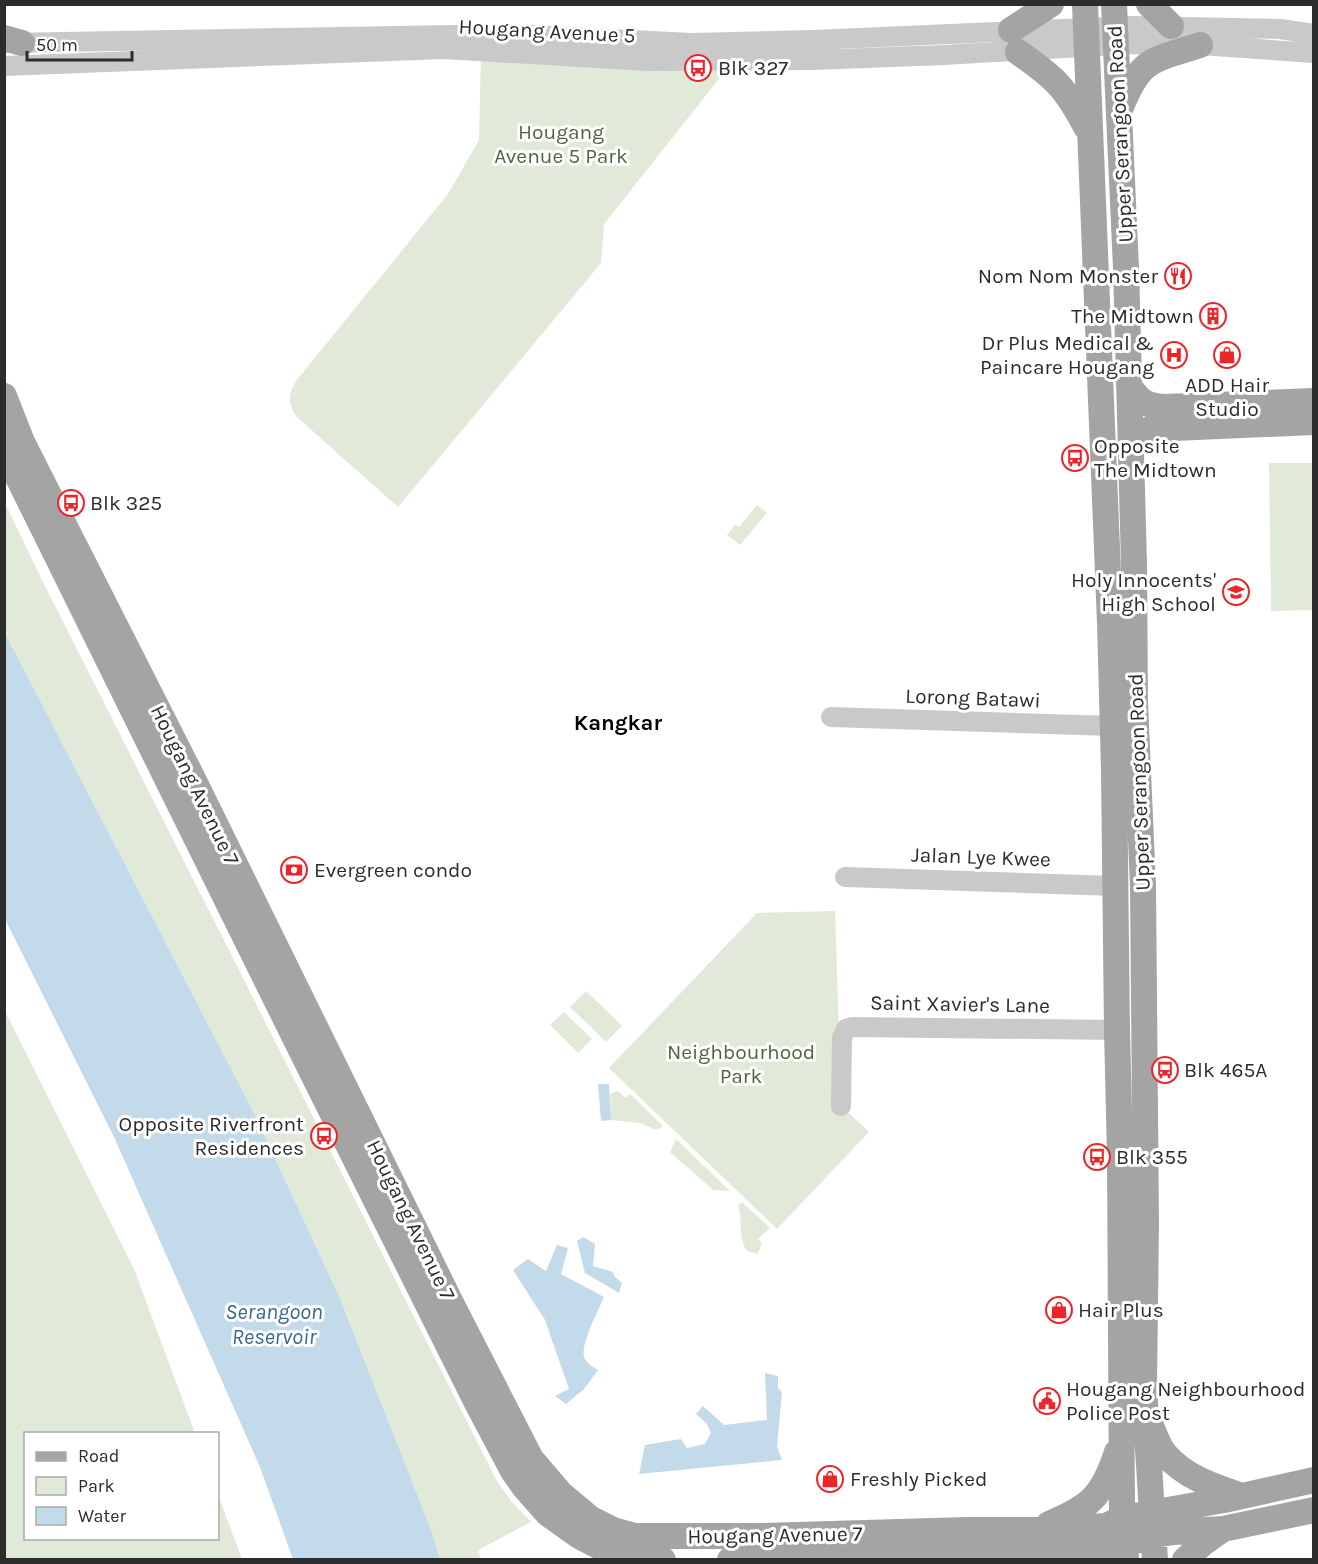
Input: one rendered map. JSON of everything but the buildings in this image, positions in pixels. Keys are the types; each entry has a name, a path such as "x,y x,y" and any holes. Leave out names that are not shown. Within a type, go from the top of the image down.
{"main road":[{"path":"1051,4 1014,41 1063,87 1089,132"},
{"path":"1149,4 1172,26"},
{"name":"Upper Serangoon Road","path":"1115,26 1129,386 1135,703 1143,886 1145,1413 1154,1536"},
{"name":"Upper Serangoon Road","path":"1086,27 1113,726 1120,1157 1121,1439 1126,1552"},
{"path":"1119,111 1131,83 1151,61 1200,45"},
{"path":"1129,386 1138,398 1148,405 1164,407 1314,401"},
{"name":"Hougang Avenue 7","path":"4,396 22,442 192,777 451,1303 531,1459 542,1475 561,1494 591,1520 613,1530 635,1536 758,1536 1035,1530 1106,1526 1123,1518 1154,1536"},
{"path":"1131,451 1140,435 1150,429 1314,422"},
{"name":"Hougang Avenue 7","path":"4,448 466,1383 513,1471 548,1514 579,1536 604,1549 621,1554 663,1560"},
{"path":"1145,1413 1164,1452 1181,1469 1199,1482 1242,1496"},
{"path":"1035,1530 1072,1515 1094,1499 1112,1468 1121,1439"},
{"path":"1154,1536 1242,1496 1314,1480"},
{"path":"1154,1536 1174,1532 1223,1529 1314,1510"},
{"path":"1185,1560 1223,1529"},
{"name":"Hougang Avenue 7","path":"730,1560 1059,1556 1126,1552 1154,1536"}],"street":[{"name":"Hougang Avenue 5","path":"4,66 444,48 648,61 813,60 1014,41 1086,27 1115,26"},
{"path":"1115,26 1280,28 1314,34"},
{"path":"1115,26 1200,45 1314,53"},
{"name":"Hougang Avenue 5","path":"10,41 511,34 691,43 885,38 1014,41"},
{"name":"Lorong Batawi","path":"831,717 1113,726"},
{"name":"Jalan Lye Kwee","path":"845,877 1115,886"},
{"name":"Saint Xavier's Lane","path":"841,1107 842,1038 846,1029 852,1027 1117,1030"}],"green space":[{"name":"Hougang Avenue 5 Park","path":"481,55 726,70 604,224 601,263 398,507 298,418 290,404 290,395 296,381 448,194 479,140"},
{"path":"1269,463 1313,463 1313,610 1271,611"},
{"path":"4,501 498,1483 531,1522 478,1550 481,1559 440,1559 432,1532 339,1296 254,1113 5,633"},
{"path":"757,505 767,513 740,545 727,535 735,525 739,527"},
{"name":"Neighbourhood Park","path":"835,911 839,1031 836,1101 869,1132 777,1229 609,1068 757,913"},
{"path":"586,991 622,1026 606,1042 570,1007"},
{"path":"4,1009 134,1269 195,1432 24,1432 24,1540 219,1540 219,1498 242,1559 5,1559"},
{"path":"564,1012 592,1039 578,1053 550,1025"},
{"path":"618,1091 626,1098 630,1094 662,1125 661,1128 656,1130 640,1123 611,1120 610,1094"},
{"path":"676,1139 730,1191 713,1190 670,1152"},
{"path":"742,1202 770,1228 758,1239 762,1243 758,1254 747,1251 742,1241 738,1206"}],"water":[{"name":"Serangoon Reservoir","path":"5,633 254,1113 339,1296 432,1532 440,1559 293,1559 260,1467 114,1137 5,919"},
{"path":"598,1084 609,1084 611,1120 601,1121"},
{"path":"583,1237 595,1244 593,1266 613,1272 622,1283 619,1293 585,1273 577,1241"},
{"path":"557,1245 568,1248 561,1274 604,1297 584,1351 586,1361 598,1370 584,1389 566,1404 555,1396 569,1389 545,1320 513,1270 528,1259 546,1271"},
{"path":"765,1373 778,1376 778,1388 782,1392 777,1447 782,1460 639,1474 645,1445 681,1439 687,1448 705,1444 711,1433 707,1424 696,1414 703,1406 724,1425 767,1420"}],"place":[{"name":"Blk 327","path":"698,68"},
{"name":"Nom Nom Monster","path":"1178,276"},
{"name":"The Midtown","path":"1213,316"},
{"name":"Dr Plus Medical & Paincare Hougang","path":"1174,355"},
{"name":"ADD Hair Studio","path":"1227,355"},
{"name":"Opposite The Midtown","path":"1075,458"},
{"name":"Blk 325","path":"71,503"},
{"name":"Holy Innocents' High School","path":"1236,592"},
{"name":"Evergreen condo","path":"294,870"},
{"name":"Blk 465A","path":"1165,1070"},
{"name":"Opposite Riverfront Residences","path":"324,1136"},
{"name":"Blk 355","path":"1097,1157"},
{"name":"Hair Plus","path":"1059,1310"},
{"name":"Hougang Neighbourhood Police Post","path":"1047,1401"},
{"name":"Freshly Picked","path":"830,1479"}],"district":[{"name":"Kangkar","path":"618,722"}]}
